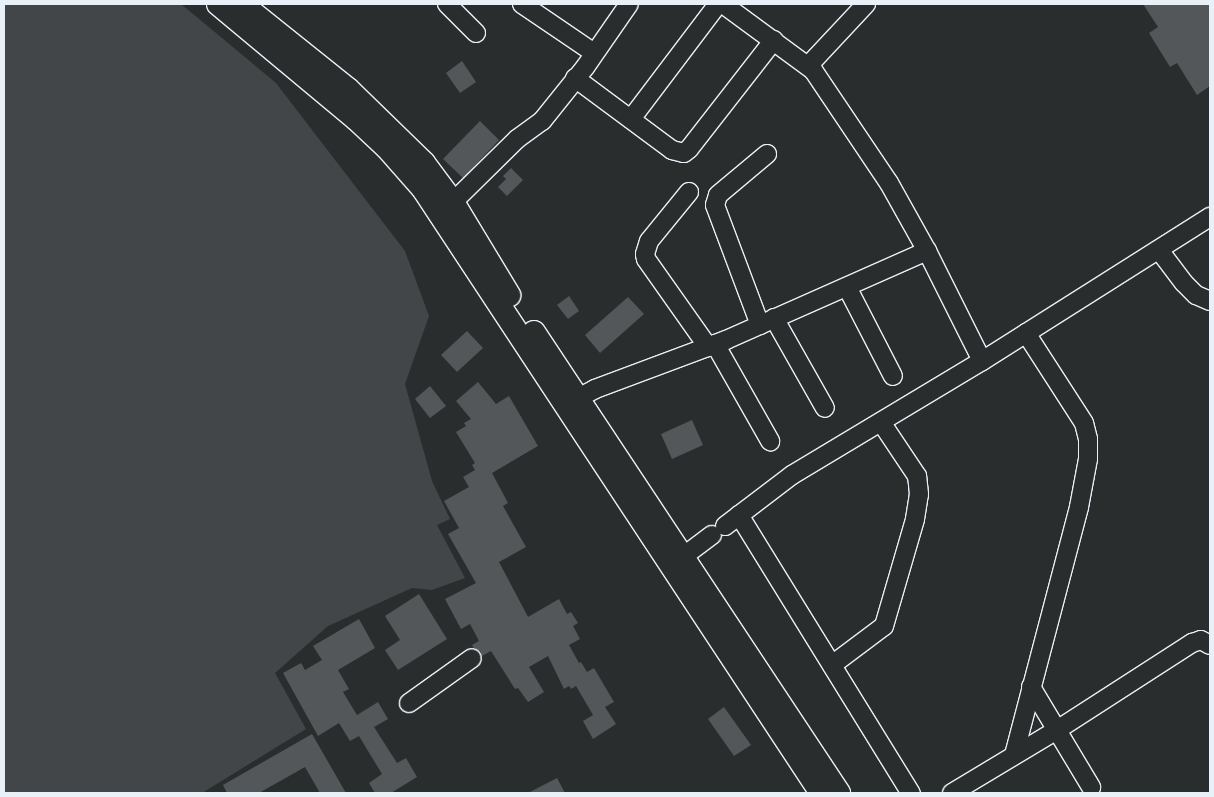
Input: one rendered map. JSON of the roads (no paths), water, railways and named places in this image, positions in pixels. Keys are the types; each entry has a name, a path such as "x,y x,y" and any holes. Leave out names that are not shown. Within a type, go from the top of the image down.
{"main road":[{"path":"218,4 356,119 387,148 422,190 571,402 684,556 839,793"},
{"path":"242,4 348,89 424,163 453,202 513,300 571,402 821,793"}],"street":[{"path":"447,4 476,34"},
{"path":"522,4 594,53"},
{"path":"453,202 517,139 542,121 576,78 629,4"},
{"path":"631,119 718,4"},
{"path":"723,4 808,66 824,85 889,183 927,251 982,361"},
{"path":"808,66 866,4"},
{"path":"576,78 672,150 684,153 774,40"},
{"path":"766,154 718,194 715,205 767,321 826,408"},
{"path":"689,192 649,241 645,254 646,259 712,345 770,441"},
{"path":"684,556 792,475 982,361 1210,217"},
{"path":"1159,250 1184,283 1196,295 1210,301"},
{"path":"571,402 595,389 712,345 927,251"},
{"path":"847,287 893,376"},
{"path":"1014,755 1079,507 1088,459 1088,439 1084,423 1026,333"},
{"path":"832,665 884,626 915,518 919,494 917,476 881,422"},
{"path":"739,515 911,793"},
{"path":"952,793 1057,730 1192,643 1201,640 1210,645"},
{"path":"409,703 472,658"},
{"path":"1032,687 1092,787"}]}
